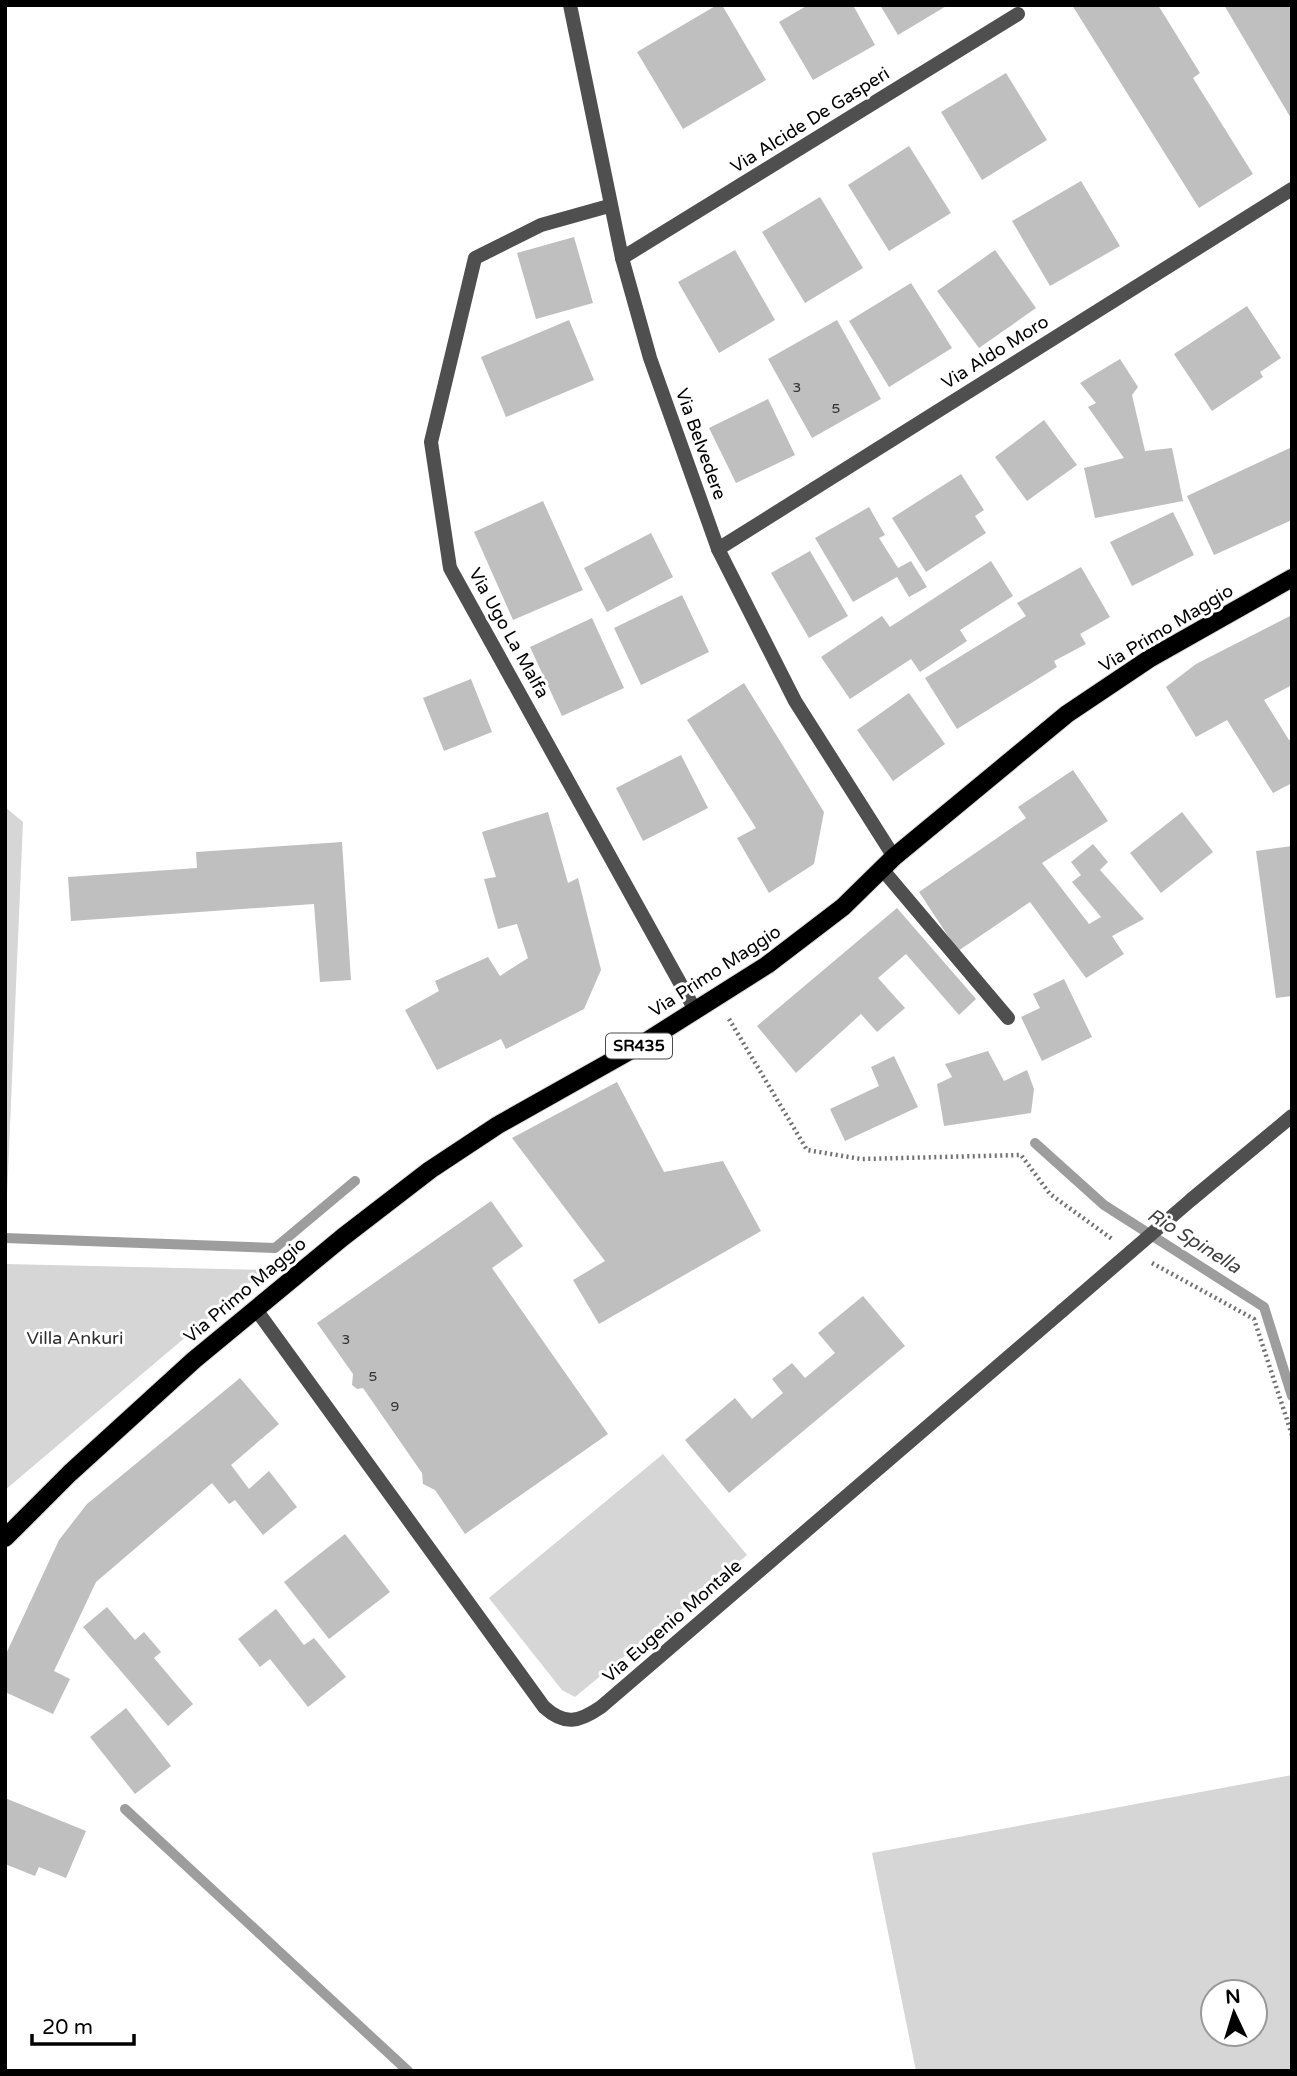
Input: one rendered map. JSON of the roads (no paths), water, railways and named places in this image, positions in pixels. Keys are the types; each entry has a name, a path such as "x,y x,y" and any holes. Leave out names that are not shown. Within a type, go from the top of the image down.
{"main road":[{"name":"Via Primo Maggio","path":"5,1538 116,1430 255,1308 430,1170 498,1125 715,998 806,936 888,863 1067,714 1149,659 1292,578"}],"street":[{"name":"Via Belvedere","path":"570,5 608,206 622,258 650,358 718,549 795,701 888,863 1008,1018"},
{"name":"Via Alcide De Gasperi","path":"622,258 1018,14"},
{"name":"Via Aldo Moro","path":"718,549 1292,189"},
{"name":"Via Ugo La Malfa","path":"608,206 541,225 475,258 430,442 450,568 695,1010"},
{"name":"Via Eugenio Montale","path":"255,1308 544,1707 556,1718 570,1722 585,1718 601,1707 1292,1116"}],"waterway":[{"name":"Rio Spinella","path":"1035,1143 1104,1205 1264,1307 1292,1396"},
{"path":"5,1238 275,1248 355,1181"},
{"path":"125,1809 408,2071"}],"park label":[{"name":"Villa Ankuri","path":"75,1338"}]}
